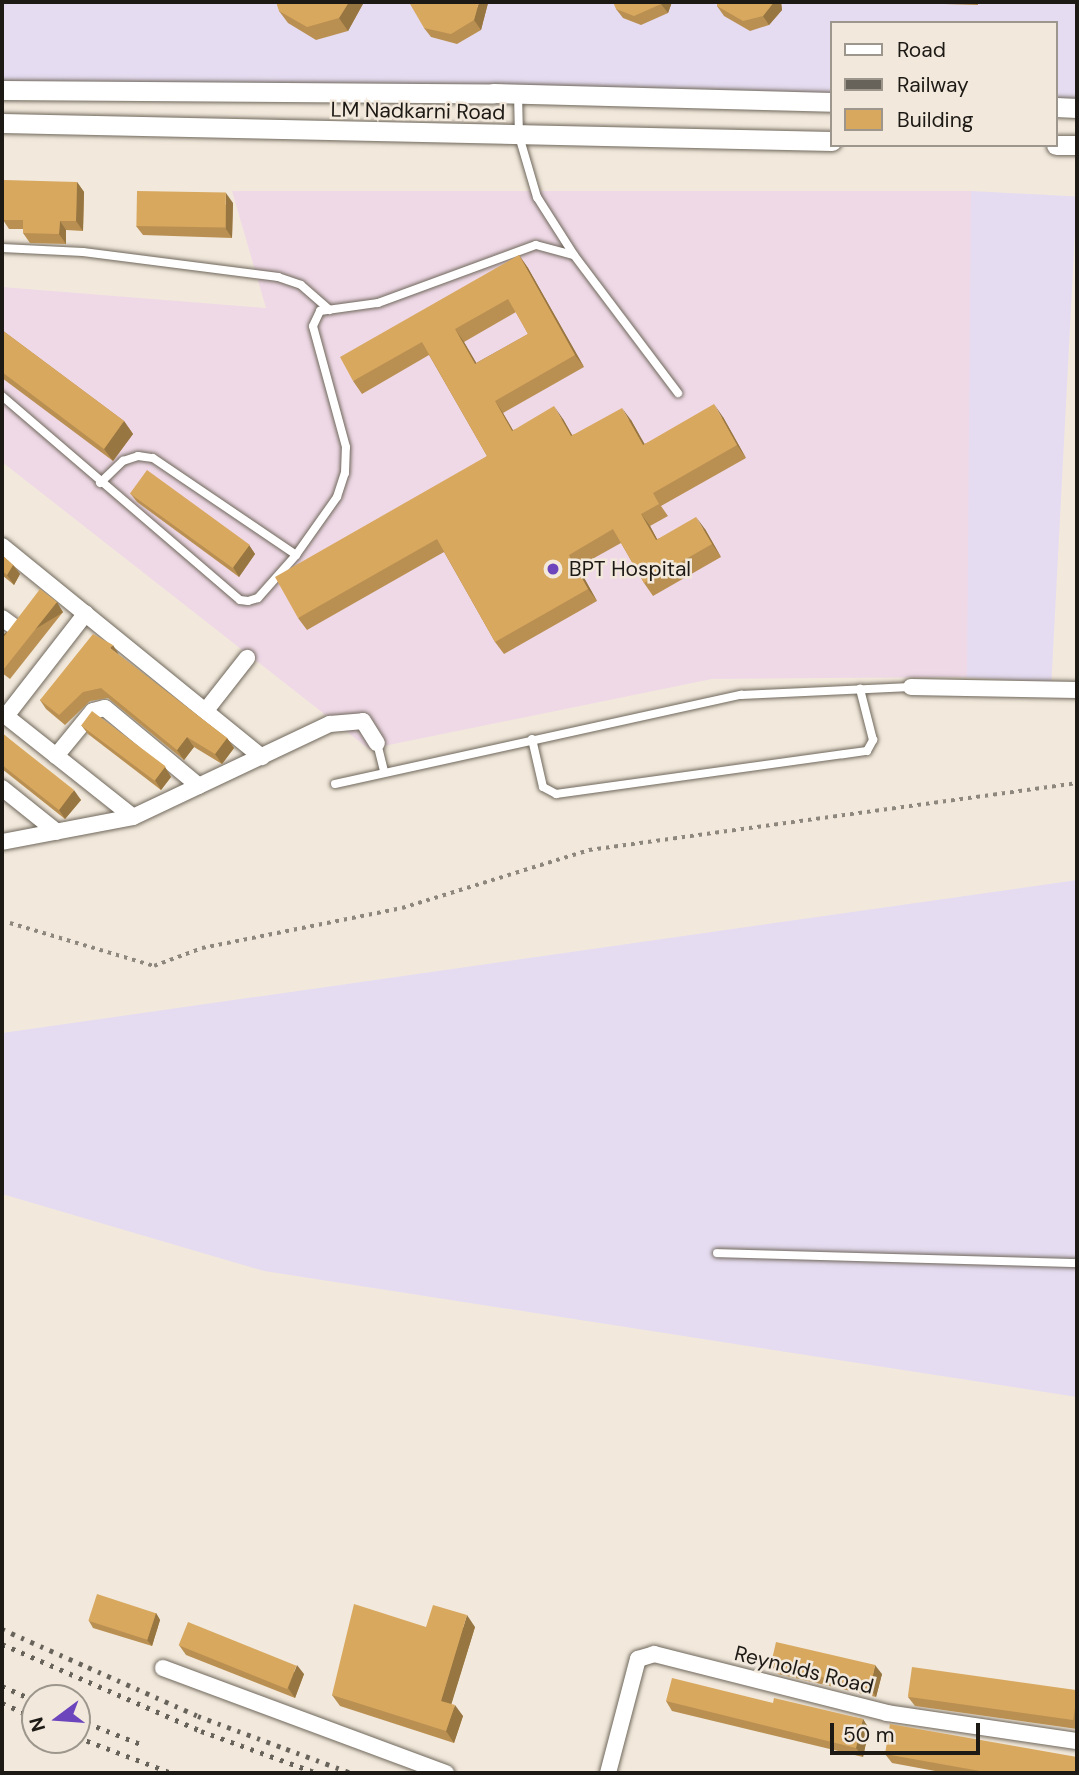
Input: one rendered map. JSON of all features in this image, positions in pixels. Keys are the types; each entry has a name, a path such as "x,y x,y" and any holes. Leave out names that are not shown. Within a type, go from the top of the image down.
{"street":[{"name":"LM Nadkarni Road","path":"2,90 518,93 830,102"},
{"path":"1058,107 1077,108"},
{"name":"LM Nadkarni Road","path":"2,123 830,141"},
{"path":"1058,145 1077,145"},
{"path":"2,547 42,587 86,613 207,709 262,757"},
{"path":"86,613 4,714 133,817"},
{"path":"2,640 12,620"},
{"path":"207,709 247,657"},
{"path":"911,687 1077,690"},
{"path":"56,756 93,711 105,708 200,786"},
{"path":"2,842 133,817 330,724 356,719 373,732 377,743"},
{"path":"2,788 57,832"},
{"name":"Reynolds Road","path":"608,1773 638,1659 654,1654 887,1713 1077,1741"},
{"path":"163,1668 446,1773"}],"lane":[{"path":"518,93 519,136 537,197 574,255 678,393"},
{"path":"2,396 100,483 240,600 258,598 296,555 337,497 345,473 346,447 313,326 320,312 378,303 536,245 574,255"},
{"path":"2,248 83,252 278,277 301,285 330,310"},
{"path":"100,483 123,461 138,456 153,458 296,555"},
{"path":"335,785 384,771 741,695 911,687"},
{"path":"532,739 543,787 556,794 867,751 873,740 860,689"},
{"path":"377,743 384,771"},
{"path":"717,1253 1077,1263"}],"path":[{"path":"10,923 154,966 202,948 402,908 589,850 1077,783"}],"shaded area":[{"path":"2,2 1077,2 1077,104 1058,103 1058,21 830,21 830,99 2,85"},
{"name":"BPT Hospital","path":"232,191 971,191 967,677 712,679 369,749 2,462 2,287 266,308"},
{"path":"971,191 1077,197 1051,682 946,676"},
{"path":"1077,880 1077,1397 264,1271 2,1194 2,1033"}],"building":[{"path":"276,2 349,2 339,18 307,27 279,11"},
{"path":"410,2 479,2 474,20 451,34 424,28"},
{"path":"613,2 662,2 634,16 616,9"},
{"path":"717,2 774,2 763,16 743,21 717,6"},
{"path":"4,180 77,182 76,221 60,221 59,234 23,233 23,220 3,220"},
{"path":"137,191 226,193 225,228 136,226"},
{"path":"519,255 575,355 495,401 512,431 554,406 571,436 622,408 643,445 714,404 737,445 653,493 659,504 641,514 656,540 696,517 712,544 644,583 613,529 569,555 588,589 495,642 437,539 298,618 275,577 487,456 422,342 353,381 340,357","holes":["508,299 528,334 475,364 455,329"]},
{"path":"2,330 124,421 104,449 2,372"},
{"path":"147,470 250,545 233,568 130,493"},
{"path":"2,555 13,565 7,575 2,571"},
{"path":"40,589 57,602 3,670 2,639"},
{"path":"93,634 113,645 110,648 227,738 215,754 187,737 177,750 101,688 83,692 59,715 40,700"},
{"path":"92,711 165,766 155,781 81,725"},
{"path":"2,733 74,790 59,810 2,765"},
{"path":"97,1594 156,1613 147,1640 88,1621"},
{"path":"354,1604 426,1627 433,1605 467,1615 441,1701 455,1705 446,1731 332,1695"},
{"path":"188,1622 296,1666 287,1689 179,1645"},
{"path":"776,1642 875,1665 870,1688 771,1665"},
{"path":"912,1667 1077,1690 1073,1720 908,1697"},
{"path":"672,1678 773,1703 774,1698 863,1719 856,1748 666,1701"},
{"path":"890,1724 1077,1757 1077,1773 991,1773 885,1754"}],"railway":[{"path":"2,1629 198,1716 351,1773"},
{"path":"2,1644 201,1731 317,1773"},
{"path":"2,1686 21,1695"},
{"path":"2,1703 21,1712"},
{"path":"91,1725 143,1745"},
{"path":"91,1742 172,1773"}],"place":[{"name":"BPT Hospital","path":"553,569"}]}
